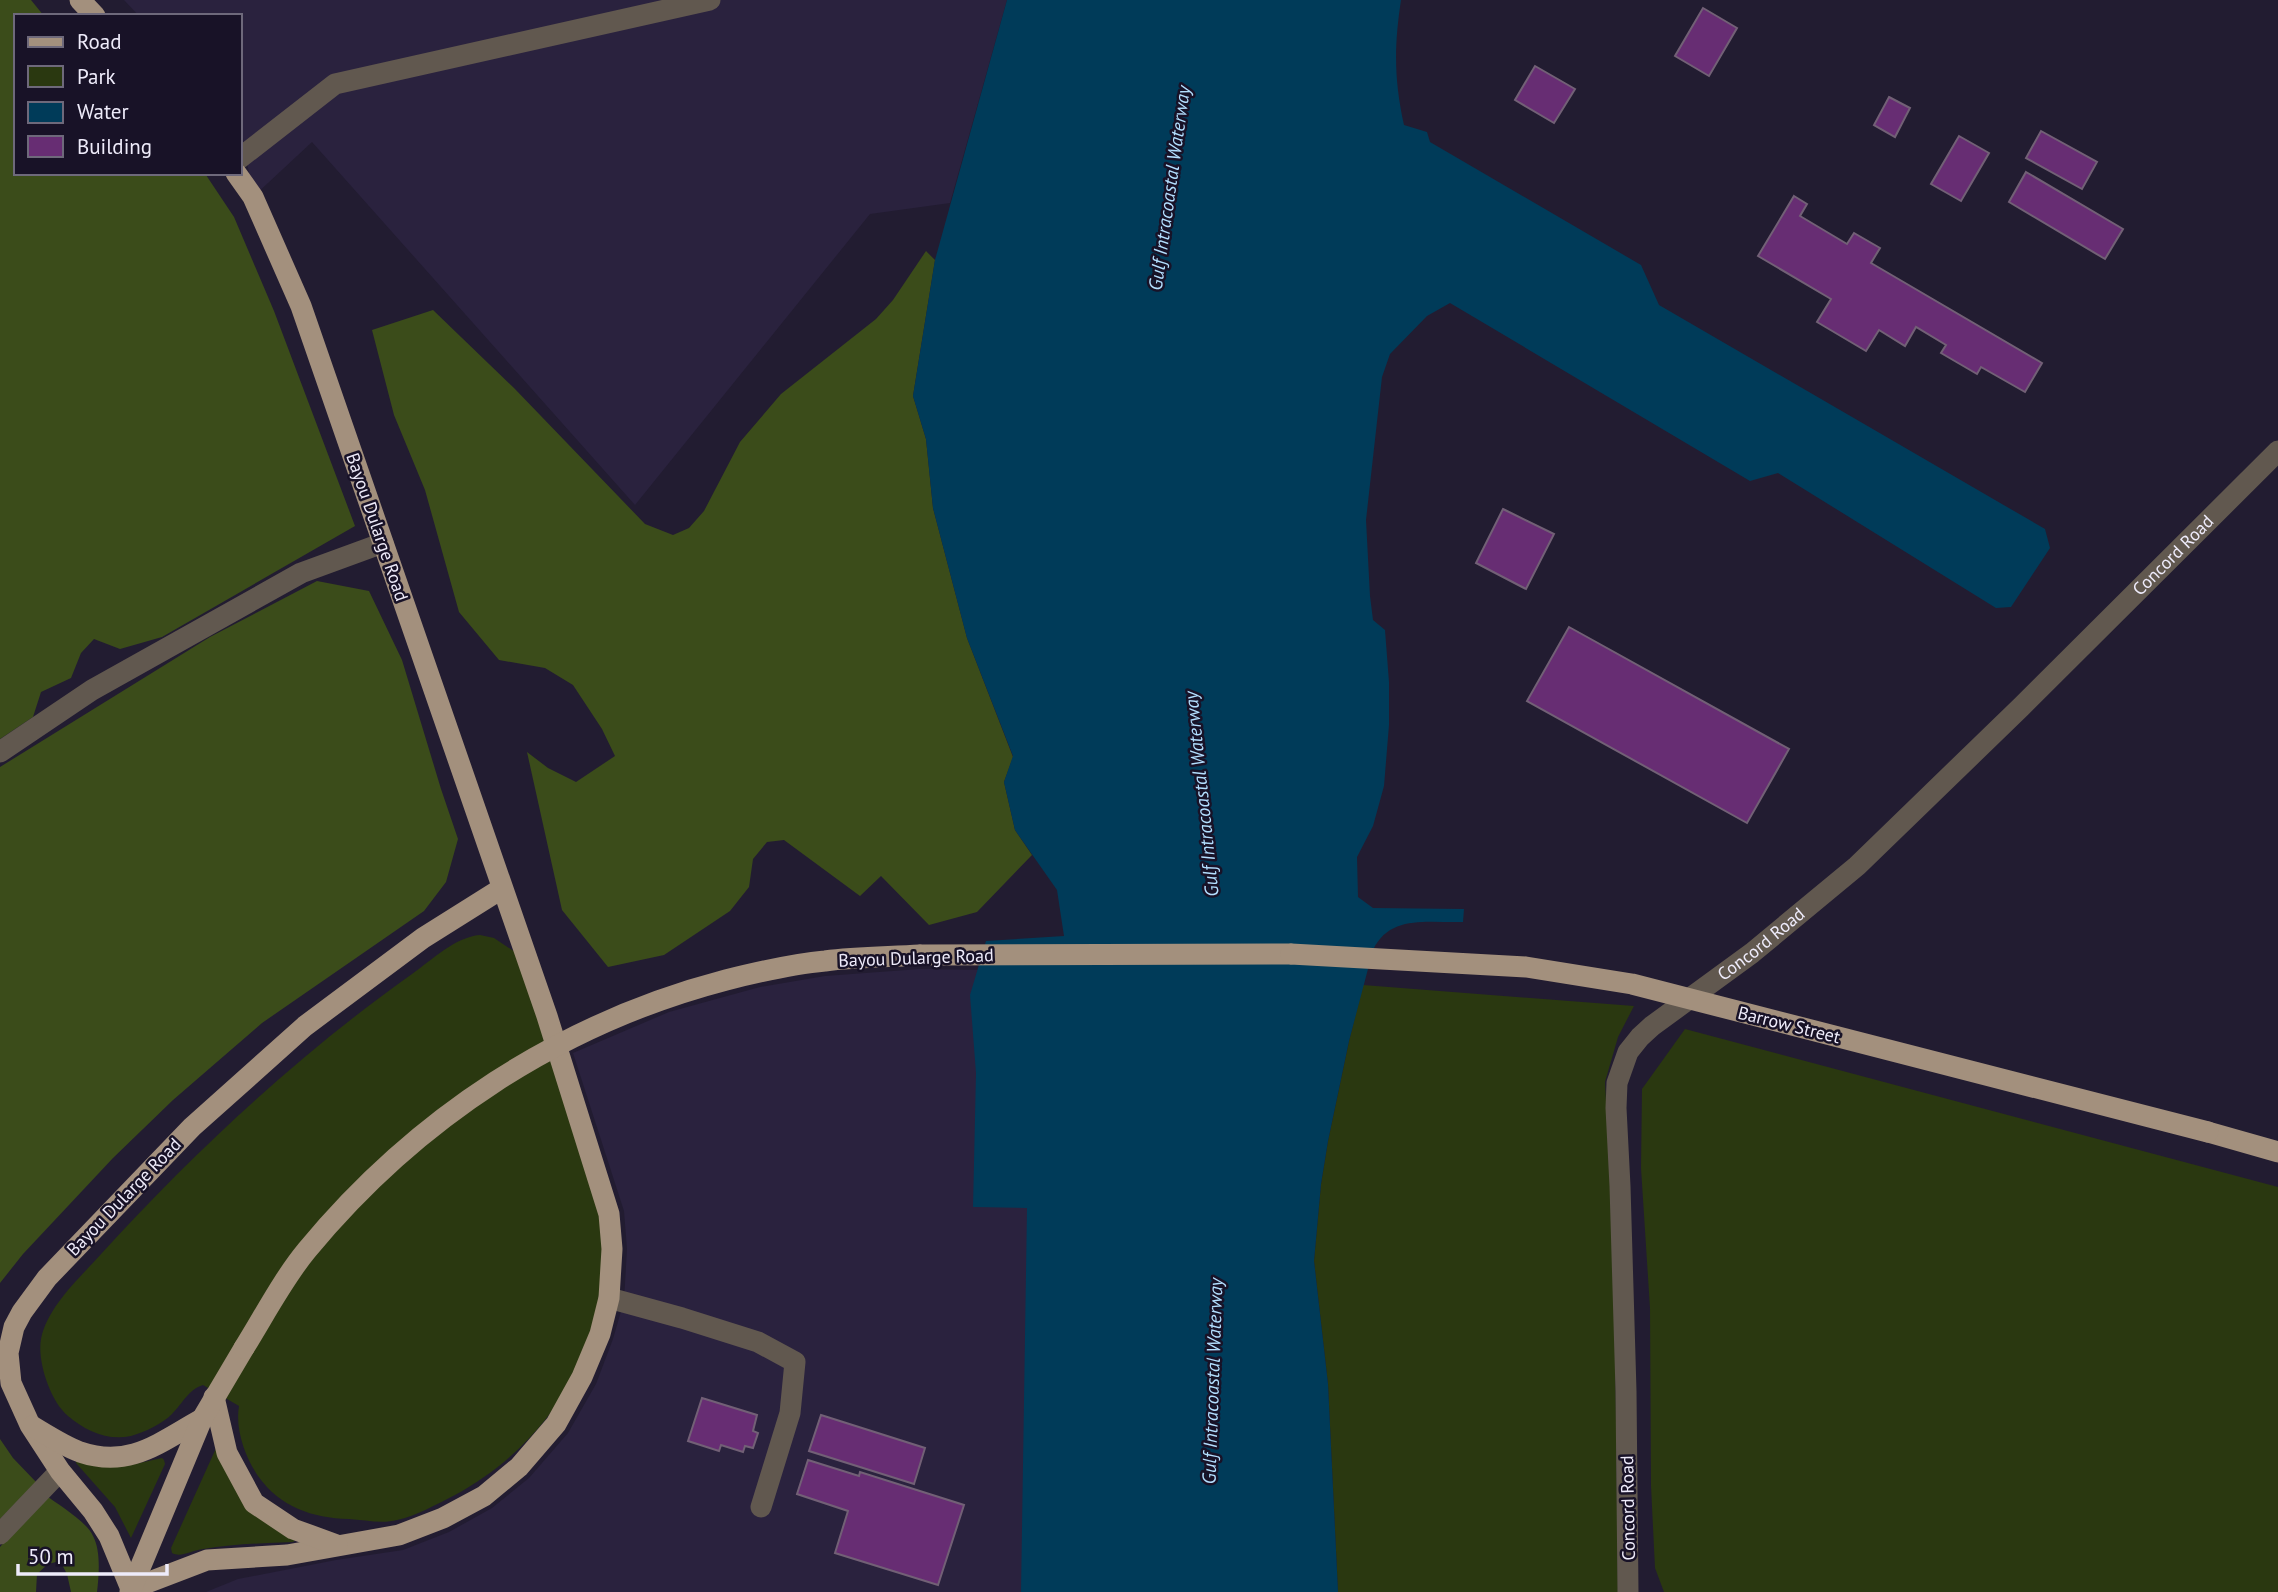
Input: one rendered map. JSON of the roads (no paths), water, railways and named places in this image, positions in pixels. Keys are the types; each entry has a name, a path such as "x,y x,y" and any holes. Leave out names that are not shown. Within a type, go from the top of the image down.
{"main road":[{"path":"80,0 93,14"},
{"name":"Bayou Dularge Road","path":"130,1591 207,1560 287,1555 399,1535 443,1518 484,1496 519,1467 556,1424 582,1377 600,1335 609,1298 612,1249 609,1214 547,1016 301,306 253,197 237,175"},
{"name":"Bayou Dularge Road","path":"130,1591 109,1536 93,1511 60,1471 30,1425 11,1383 8,1353 14,1327 47,1278 192,1127 305,1026 423,938 502,889"},
{"name":"Bayou Dularge Road","path":"130,1591 202,1419 305,1253 353,1197 418,1138 498,1078 545,1051 602,1023 664,998 757,973 823,961 920,954 1291,954"},
{"name":"Barrow Street","path":"1291,954 1526,967 1632,984 2278,1152"},
{"path":"215,1397 227,1453 254,1503 293,1528 337,1545"},
{"path":"30,1425 79,1452 108,1459 135,1455 202,1419"}],"street":[{"path":"242,156 335,84 709,0"},
{"name":"Concord Road","path":"1629,1592 1625,1350 1616,1108 1617,1083 1629,1052 1652,1026 1752,953 1857,866 2276,458"},
{"path":"0,752 92,690 301,573 383,543"},
{"path":"609,1298 758,1342 795,1362 790,1413 761,1507"},
{"path":"0,1534 60,1471"}],"water":[{"name":"Gulf Intracoastal Waterway","path":"1007,0 1401,0 1396,63 1404,125 1427,132 1430,142 1641,265 1659,305 2045,529 2050,548 2011,607 1996,608 1778,473 1750,481 1450,303 1427,316 1390,354 1382,377 1366,520 1373,620 1385,630 1389,725 1384,786 1373,826 1357,857 1358,897 1373,908 1464,909 1463,922 1424,922 1400,926 1380,939 1373,950 1349,1041 1328,1141 1314,1261 1328,1384 1338,1592 1021,1592 1027,1208 973,1207 976,1073 970,995 986,941 1064,936 1057,890 1015,830 1004,782 1013,756 967,638 933,508 926,439 913,396 935,260"}]}
